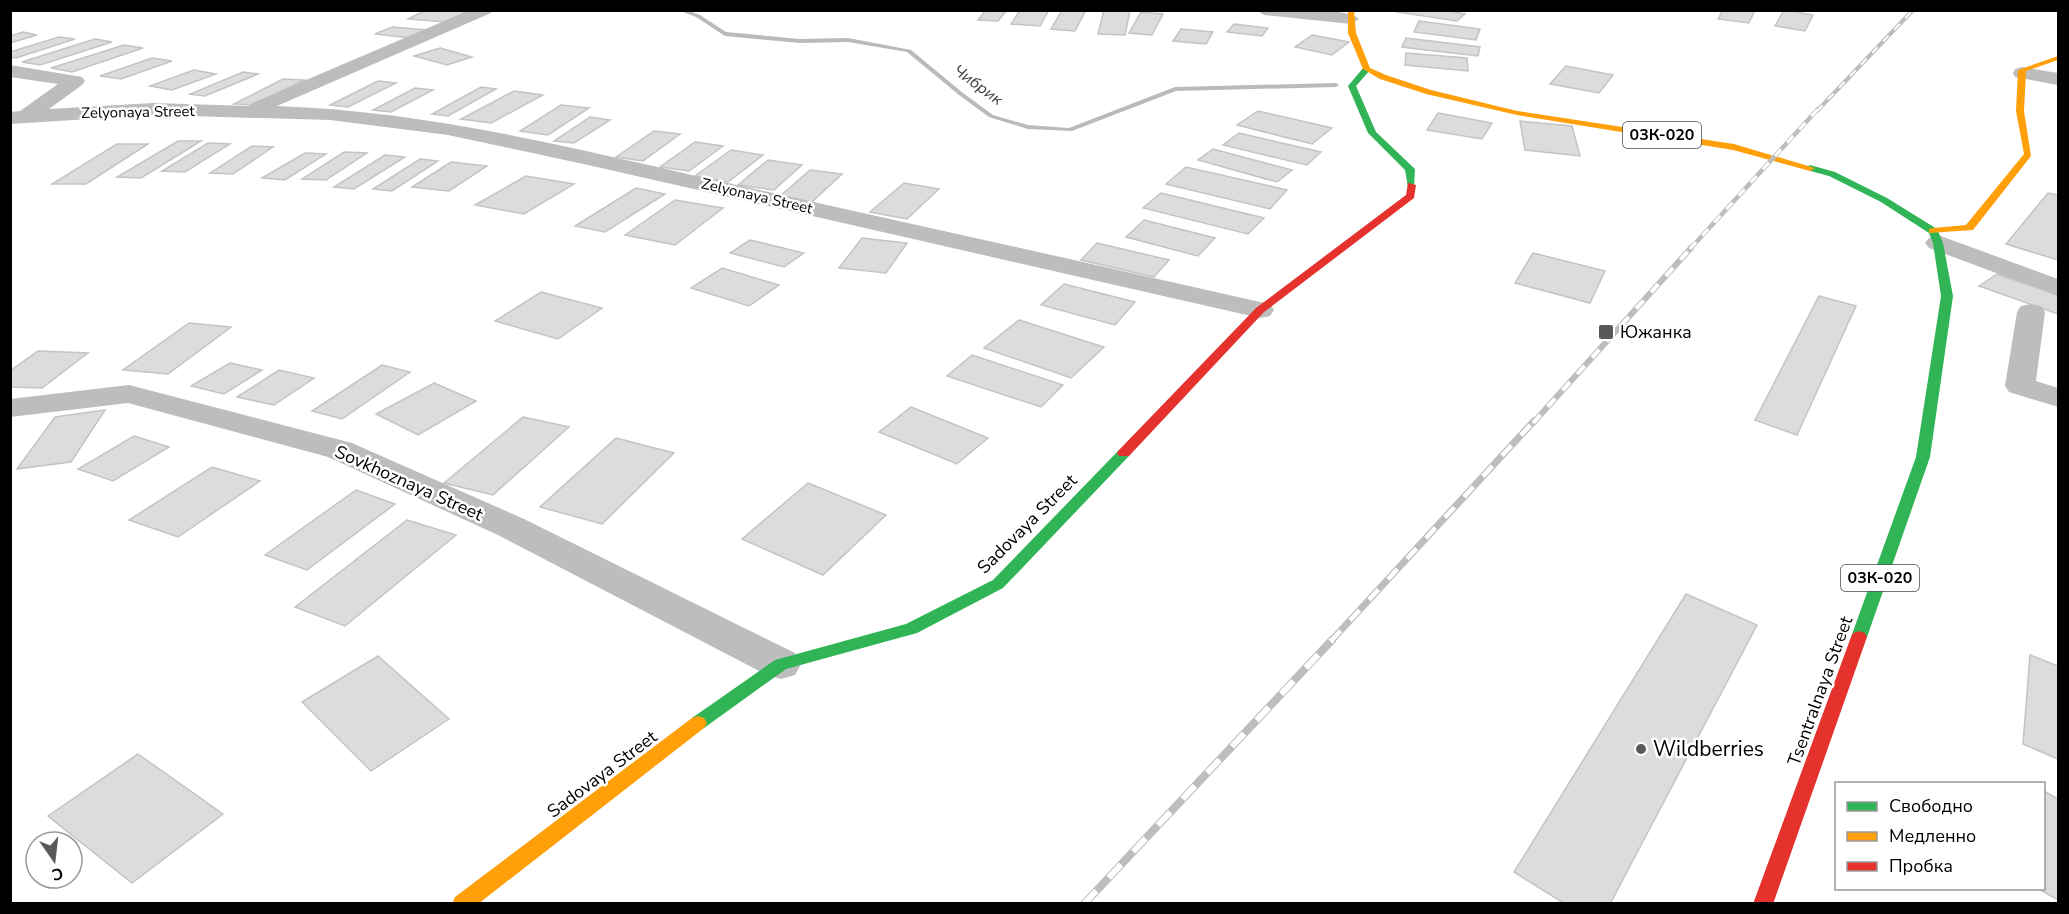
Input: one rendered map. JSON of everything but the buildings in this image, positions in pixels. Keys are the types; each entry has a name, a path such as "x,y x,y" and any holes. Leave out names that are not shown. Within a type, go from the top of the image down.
{"street":[{"name":"Zelyonaya Street","path":"249,112 485,10"},
{"path":"1264,10 1351,15 1352,33 1367,69"},
{"path":"1936,237 1969,228 2028,154 2020,111 2022,70 2058,58"},
{"name":"03К-020","path":"1367,69 1383,77 1429,92 1517,113 1734,147 1822,171 1884,200 1936,237"},
{"name":"Sadovaya Street","path":"462,903 720,706 781,664 911,629 998,584 1260,310 1411,196 1410,169 1372,133 1352,86 1367,69"},
{"name":"Zelyonaya Street","path":"10,71 75,81 19,117"},
{"path":"2022,73 2058,79"},
{"name":"Zelyonaya Street","path":"19,117 153,109 330,114 448,129 588,158 1260,310"},
{"path":"1936,237 2058,288"},
{"name":"Tsentralnaya Street","path":"1763,903 1923,457 1947,296 1936,237"},
{"path":"2031,312 2020,386 2058,398"},
{"name":"Sovkhoznaya Street","path":"10,408 129,393 340,450 511,527 781,664"}],"waterway":[{"name":"Чибрик","path":"162,10 191,10"},
{"name":"Чибрик","path":"680,10 698,16 725,34 800,41 848,40 909,51 991,116 1028,127 1070,130 1175,89 1336,85"}],"railway":[{"path":"1817,111 1913,10"},
{"path":"1690,249 1818,109"},
{"path":"1533,423 1691,248"},
{"path":"1331,641 1534,421"},
{"path":"1084,904 1332,640"}],"traffic: fast":[{"path":"1367,69 1352,86 1372,133 1410,169 1411,185"},
{"path":"1810,168 1832,174 1884,200 1933,231 1938,243 1947,296 1923,457 1859,637"},
{"path":"698,723 781,664 911,629 998,584 1124,453"}],"traffic: slow":[{"path":"1351,10 1352,33 1367,69 1383,77 1429,92 1517,113 1734,147 1810,168"},
{"path":"1933,231 1969,228 2028,154 2020,111 2022,70 2058,58"},
{"path":"462,904 698,723"}],"traffic: jam":[{"path":"1124,453 1260,310 1411,196 1411,185"},
{"path":"1763,904 1859,637"}],"place":[{"name":"Южанка","path":"1606,332"},
{"name":"Wildberries","path":"1641,749"}]}
